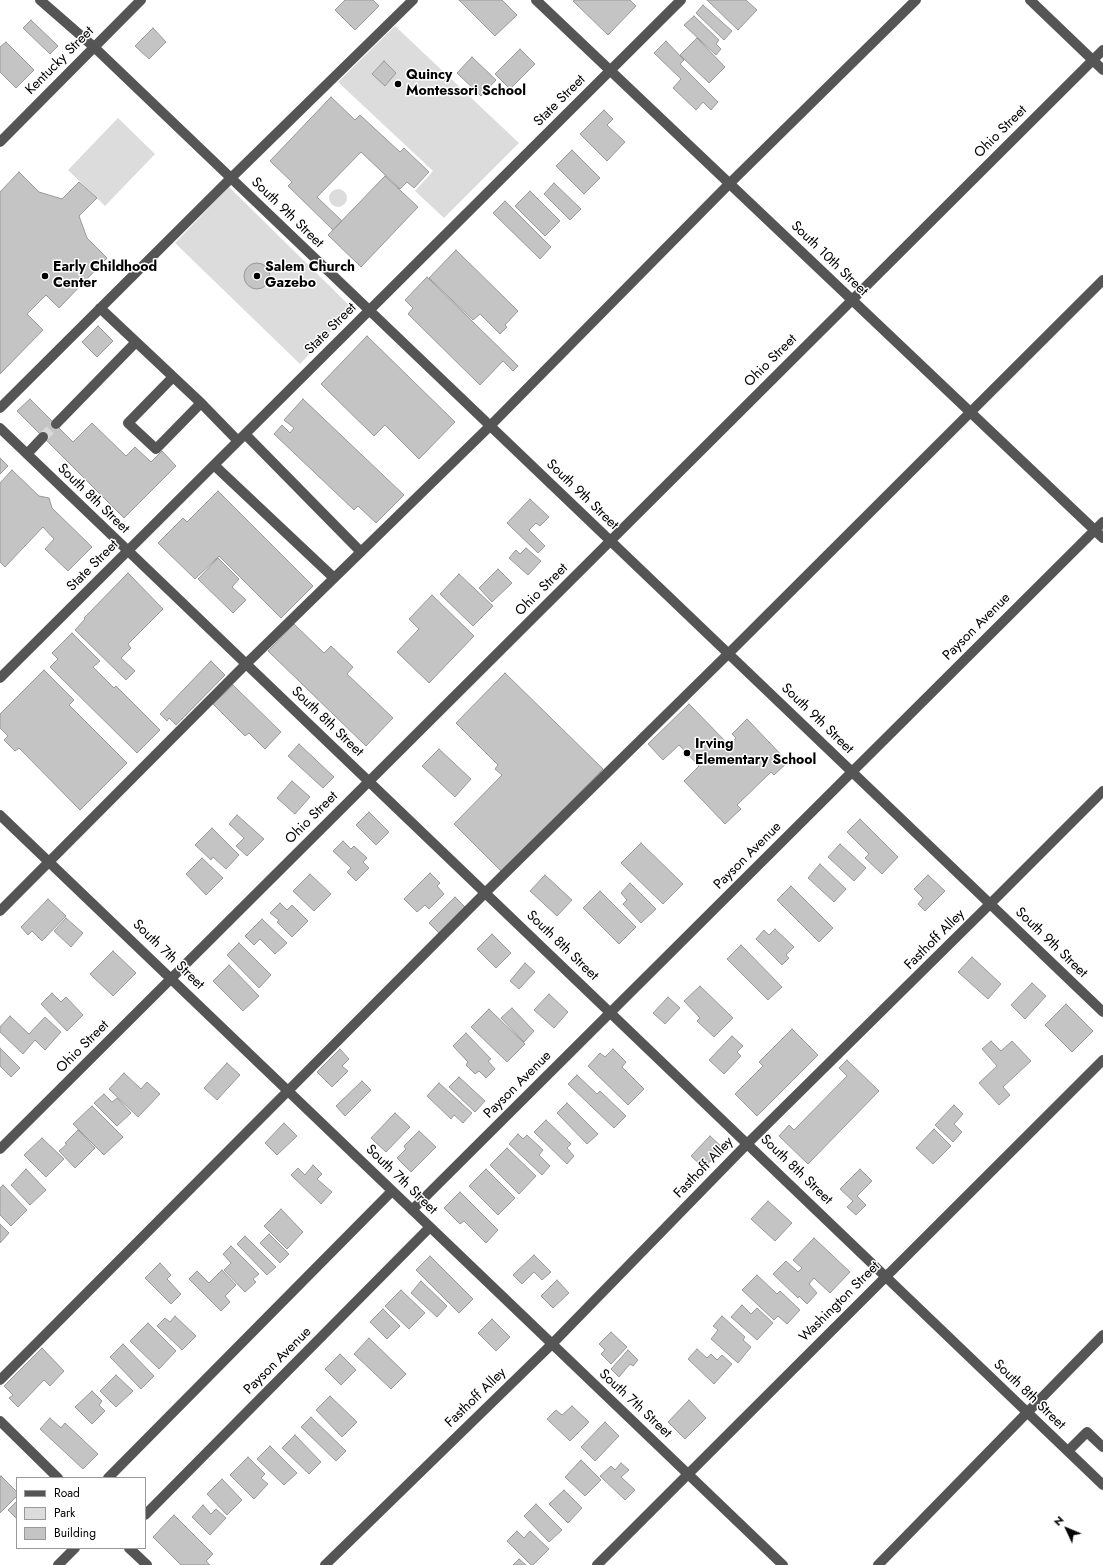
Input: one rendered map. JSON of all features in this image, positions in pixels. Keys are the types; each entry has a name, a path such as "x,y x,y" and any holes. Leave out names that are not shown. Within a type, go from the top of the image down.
{"street":[{"name":"South 9th Street","path":"40,0 94,47 1103,1012"},
{"name":"Kentucky Street","path":"0,142 141,0"},
{"path":"0,408 231,178 413,0"},
{"name":"South 10th Street","path":"536,0 1103,538"},
{"name":"State Street","path":"0,678 681,0"},
{"path":"0,911 246,664 490,426 729,184 916,0"},
{"path":"1030,0 1103,70"},
{"name":"Ohio Street","path":"0,1149 1103,50"},
{"path":"0,1380 485,893 728,654 1103,280"},
{"path":"100,308 201,403 241,438 361,552"},
{"path":"56,424 136,342"},
{"path":"173,377 128,423 156,449 201,403"},
{"name":"South 8th Street","path":"0,428 1103,1485"},
{"path":"26,454 43,437"},
{"path":"214,465 334,578"},
{"name":"Payson Avenue","path":"412,1210 1103,522"},
{"name":"Fasthoff Alley","path":"325,1565 552,1344 748,1144 1103,791"},
{"name":"South 7th Street","path":"0,815 784,1565"},
{"name":"Washington Street","path":"597,1565 1103,1060"},
{"path":"109,1477 392,1191"},
{"name":"Payson Avenue","path":"146,1514 430,1227"},
{"path":"878,1565 1103,1335"},
{"path":"0,1421 57,1477"},
{"path":"1068,1451 1087,1432 1103,1447"},
{"path":"58,1565 75,1549"},
{"path":"130,1549 147,1565"}],"green space":[{"name":"Quincy Montessori School","path":"395,26 519,143 444,218 415,191 433,171 338,82"},
{"path":"118,118 155,154 105,206 68,170"},
{"path":"229,187 353,309 300,364 175,243"},
{"path":"334,189 342,189 347,194 345,205 342,207 334,207 329,202 329,194"}],"building":[{"path":"345,0 373,0 379,6 355,30 335,10"},
{"path":"459,0 502,0 517,15 495,36"},
{"path":"630,0 636,6 608,35 573,1"},
{"path":"707,0 746,0 757,10 738,30"},
{"path":"703,5 732,31 724,40 696,13"},
{"path":"694,16 719,40 716,44 721,49 716,55 684,25"},
{"path":"31,20 58,46 50,54 23,28"},
{"path":"153,28 166,42 149,59 135,46"},
{"path":"697,38 725,67 709,83 680,55"},
{"path":"666,41 684,60 680,64 718,102 711,110 703,102 696,110 673,88 681,79 654,53"},
{"path":"6,42 34,70 16,88 0,72 0,47"},
{"path":"520,49 535,64 510,89 495,74"},
{"path":"472,57 496,80 481,96 457,73"},
{"path":"384,61 396,73 385,86 372,74"},
{"path":"331,97 355,120 360,115 400,152 404,148 429,172 414,188 407,182 400,189 361,152 317,197 342,221 333,230 288,186 292,182 270,161"},
{"path":"604,110 613,119 607,125 625,142 607,161 580,134"},
{"path":"572,150 600,178 584,194 556,166"},
{"name":"Early Childhood Center","path":"19,172 39,192 62,199 79,182 97,198 79,216 87,238 107,258 59,308 46,295 27,314 43,330 0,374 0,192"},
{"path":"385,176 418,207 361,267 328,235"},
{"path":"554,183 581,209 570,220 544,194"},
{"path":"530,191 560,221 545,236 515,206"},
{"path":"505,201 551,247 540,259 493,213"},
{"path":"456,250 518,311 505,325 507,327 500,334 480,314 473,320 429,278"},
{"name":"Salem Church Gazebo","path":"257,263 266,267 270,276 266,285 257,289 248,285 244,276 248,267"},
{"path":"427,277 518,366 513,371 503,361 480,385 408,314 413,308 405,300"},
{"path":"98,326 113,341 97,357 82,342"},
{"path":"367,336 455,422 419,459 385,425 374,436 321,384"},
{"path":"30,399 73,442 92,423 126,456 135,447 151,462 162,451 176,466 124,518 17,411"},
{"path":"303,399 404,495 376,523 358,506 354,510 274,434 282,425 290,433 294,428 284,420"},
{"path":"0,458 8,466 0,474"},
{"path":"12,470 39,496 49,498 52,508 92,547 68,571 45,549 54,539 43,527 5,567 0,562 0,483"},
{"path":"218,491 313,586 281,618 219,556 195,579 158,543 183,518 187,522"},
{"path":"530,499 549,517 540,526 536,523 529,530 545,546 538,553 507,523"},
{"path":"526,548 541,561 528,575 509,558 516,550 520,554"},
{"path":"218,558 239,579 232,587 246,600 233,613 198,579"},
{"path":"498,569 512,583 492,602 479,588"},
{"path":"128,573 163,609 128,644 131,648 121,658 135,671 126,680 75,630 85,619 84,618"},
{"path":"459,574 493,606 473,626 440,594"},
{"path":"432,595 474,636 429,683 397,652 419,629 409,619"},
{"path":"294,624 324,653 331,646 353,667 347,674 393,718 366,746 268,651"},
{"path":"72,633 100,661 93,667 114,688 116,686 160,730 137,753 50,667 58,659 52,653"},
{"path":"211,661 225,675 176,725 169,718 167,721 160,714"},
{"path":"44,670 74,700 69,705 127,763 80,810 19,748 15,751 4,740 8,736 0,728 0,714"},
{"path":"505,673 603,769 502,872 454,824 502,775 495,769 498,765 456,723"},
{"path":"233,685 281,732 265,749 249,733 245,736 213,704"},
{"path":"689,704 729,745 736,738 732,734 747,719 788,762 774,775 771,772 737,805 741,809 725,824 684,781 699,766 679,745 663,760 648,744"},
{"path":"299,744 334,777 323,788 288,756"},
{"path":"439,749 471,779 455,797 422,766"},
{"path":"292,781 310,797 295,814 277,798"},
{"path":"369,812 389,832 376,845 356,825"},
{"path":"237,815 264,839 247,856 236,846 244,838 229,824"},
{"path":"860,819 898,857 882,874 865,858 869,854 847,832"},
{"path":"212,828 239,855 226,869 213,857 211,860 195,845"},
{"path":"343,841 351,849 354,846 367,858 363,862 369,868 356,881 347,872 351,868 333,851"},
{"path":"641,843 683,884 663,904 621,863"},
{"path":"840,844 866,868 854,881 828,857"},
{"path":"202,858 223,878 206,895 186,874"},
{"path":"820,864 846,889 834,902 808,878"},
{"path":"430,873 440,883 437,886 444,894 429,909 425,905 417,912 404,899"},
{"path":"310,874 331,894 314,911 293,891"},
{"path":"545,875 572,900 557,916 530,891"},
{"path":"928,875 945,891 925,911 918,904 923,898 914,889"},
{"path":"630,883 656,909 641,923 623,904 627,900 621,893"},
{"path":"791,886 833,928 819,942 777,900"},
{"path":"600,891 636,927 619,944 583,908"},
{"path":"455,897 465,907 439,933 429,923"},
{"path":"48,899 66,916 42,941 32,931 28,935 21,927"},
{"path":"280,903 287,910 292,905 308,921 292,937 277,922 279,920 270,913"},
{"path":"66,918 83,933 71,947 54,931"},
{"path":"262,919 287,943 275,954 260,939 254,945 245,936"},
{"path":"775,929 794,947 786,955 789,958 782,965 756,939 764,930 769,935"},
{"path":"492,934 511,953 496,968 477,949"},
{"path":"239,943 271,975 259,988 227,955"},
{"path":"741,945 782,987 768,1000 727,959"},
{"path":"113,951 136,973 113,996 90,974"},
{"path":"972,957 1001,984 988,999 958,972"},
{"path":"525,963 535,972 519,989 510,981"},
{"path":"229,965 259,996 243,1011 213,981"},
{"path":"1032,983 1046,996 1025,1019 1011,1005"},
{"path":"700,986 733,1018 714,1037 697,1021 700,1018 684,1001"},
{"path":"52,993 61,1002 66,997 83,1015 67,1031 41,1004"},
{"path":"549,994 568,1012 554,1028 534,1010"},
{"path":"668,997 680,1008 665,1024 653,1013"},
{"path":"1066,1004 1093,1031 1072,1052 1045,1025"},
{"path":"512,1008 534,1031 524,1042 501,1018"},
{"path":"489,1009 525,1044 507,1062 471,1027"},
{"path":"10,1016 29,1034 45,1017 61,1032 45,1050 35,1040 23,1054 0,1032 0,1027"},
{"path":"792,1029 818,1055 757,1116 735,1094 763,1066 759,1062"},
{"path":"466,1033 491,1059 488,1061 495,1069 486,1078 479,1071 475,1074 466,1065 468,1062 453,1046"},
{"path":"732,1036 743,1046 737,1052 741,1056 724,1074 709,1060"},
{"path":"991,1041 1001,1051 1012,1041 1031,1061 1003,1087 1010,1095 999,1105 979,1083 997,1066 982,1049"},
{"path":"0,1048 20,1068 11,1077 0,1066"},
{"path":"340,1049 349,1059 342,1066 348,1071 332,1087 317,1072"},
{"path":"613,1049 626,1062 622,1067 644,1089 628,1105 588,1066 600,1053 605,1057"},
{"path":"847,1060 879,1091 808,1164 779,1136 789,1125 794,1130 847,1076 839,1068"},
{"path":"227,1063 240,1075 217,1100 204,1088"},
{"path":"124,1073 141,1089 147,1082 160,1094 138,1117 109,1089"},
{"path":"577,1075 597,1094 600,1091 626,1116 614,1128 568,1084"},
{"path":"459,1077 485,1101 475,1112 449,1087"},
{"path":"362,1081 371,1090 345,1116 336,1106"},
{"path":"439,1083 472,1113 463,1123 454,1115 451,1119 427,1096"},
{"path":"104,1094 112,1102 117,1098 131,1113 117,1126 94,1103"},
{"path":"567,1103 598,1134 587,1144 557,1113"},
{"path":"954,1105 963,1114 954,1124 962,1132 953,1142 935,1125"},
{"path":"92,1106 123,1137 104,1155 73,1124"},
{"path":"395,1113 410,1127 386,1152 371,1138"},
{"path":"546,1120 571,1144 567,1148 574,1156 567,1164 534,1132"},
{"path":"284,1123 297,1136 277,1155 265,1143"},
{"path":"934,1129 951,1146 933,1164 916,1148"},
{"path":"78,1130 95,1148 75,1168 59,1151 67,1144 65,1143"},
{"path":"419,1131 436,1147 411,1172 397,1158 406,1149 404,1146"},
{"path":"518,1134 523,1139 527,1135 543,1150 539,1155 550,1166 542,1175 509,1144"},
{"path":"710,1136 723,1148 704,1168 691,1156"},
{"path":"42,1138 64,1159 46,1177 24,1155"},
{"path":"507,1148 536,1176 519,1194 490,1165"},
{"path":"313,1165 322,1174 317,1179 332,1192 321,1204 291,1175 298,1168 305,1175"},
{"path":"26,1169 46,1190 30,1205 11,1185"},
{"path":"486,1169 515,1198 498,1215 469,1186"},
{"path":"860,1169 872,1181 857,1196 866,1205 856,1215 847,1207 853,1201 840,1189"},
{"path":"3,1185 27,1210 11,1226 0,1215 0,1188"},
{"path":"460,1192 498,1230 486,1243 464,1221 460,1224 444,1208"},
{"path":"768,1201 792,1223 775,1241 751,1219"},
{"path":"281,1209 303,1232 287,1249 264,1226"},
{"path":"0,1224 9,1233 0,1243"},
{"path":"269,1234 289,1254 280,1263 260,1243"},
{"path":"245,1236 276,1267 267,1275 237,1244"},
{"path":"814,1238 850,1272 830,1293 814,1278 809,1284 817,1293 807,1304 799,1296 798,1298 773,1274 786,1261 798,1272 802,1268 793,1260"},
{"path":"231,1246 259,1274 253,1279 256,1282 245,1292 224,1270 231,1263 223,1254"},
{"path":"534,1255 551,1272 542,1280 534,1272 522,1284 513,1275"},
{"path":"430,1256 473,1299 459,1313 416,1270"},
{"path":"160,1263 171,1275 167,1279 181,1294 171,1304 145,1278"},
{"path":"222,1270 236,1285 225,1296 230,1302 221,1311 189,1279 197,1271 209,1283"},
{"path":"757,1275 777,1294 780,1291 800,1310 787,1324 778,1316 774,1320 742,1290"},
{"path":"557,1280 569,1293 553,1308 541,1296"},
{"path":"421,1281 447,1306 437,1317 411,1293"},
{"path":"401,1290 425,1313 409,1329 385,1306"},
{"path":"742,1305 751,1314 757,1308 773,1323 757,1340 731,1317"},
{"path":"383,1309 400,1326 387,1339 370,1322"},
{"path":"175,1316 196,1336 182,1350 157,1326 165,1318 170,1322"},
{"path":"722,1316 745,1337 743,1340 751,1347 738,1363 711,1339 718,1330 713,1326"},
{"path":"492,1319 510,1337 496,1351 478,1333"},
{"path":"148,1323 176,1351 159,1369 130,1341"},
{"path":"611,1332 627,1347 611,1364 601,1354 605,1350 599,1344"},
{"path":"369,1338 406,1374 391,1389 354,1354"},
{"path":"123,1344 154,1376 141,1389 110,1357"},
{"path":"42,1348 64,1371 50,1386 44,1380 18,1407 9,1398 13,1395 4,1386"},
{"path":"697,1349 707,1358 711,1354 717,1360 722,1355 732,1364 714,1384 688,1359"},
{"path":"628,1350 638,1360 633,1366 630,1364 619,1377 611,1369"},
{"path":"340,1354 356,1370 341,1385 325,1369"},
{"path":"116,1375 133,1391 116,1407 100,1391"},
{"path":"92,1391 102,1401 99,1405 105,1411 92,1424 75,1407"},
{"path":"330,1396 357,1422 342,1437 316,1410"},
{"path":"689,1400 706,1418 685,1439 668,1422"},
{"path":"572,1406 589,1422 570,1441 547,1419 556,1410 562,1415"},
{"path":"311,1417 346,1451 336,1461 301,1427"},
{"path":"50,1418 61,1428 65,1423 98,1454 83,1469 40,1429"},
{"path":"605,1422 619,1436 595,1461 581,1447"},
{"path":"295,1435 321,1462 309,1474 282,1448"},
{"path":"270,1446 297,1473 284,1485 257,1459"},
{"path":"248,1457 265,1474 261,1478 268,1484 254,1499 230,1475"},
{"path":"581,1460 601,1480 585,1496 565,1477"},
{"path":"621,1463 629,1470 621,1477 635,1490 625,1500 600,1476 611,1466 615,1470"},
{"path":"1,1476 16,1491 16,1497 0,1513"},
{"path":"222,1479 242,1500 227,1515 207,1494"},
{"path":"564,1490 582,1508 568,1523 549,1504"},
{"path":"16,1502 16,1518 8,1510"},
{"path":"536,1504 562,1530 549,1542 524,1516"},
{"path":"203,1505 211,1514 216,1509 226,1518 210,1535 192,1517"},
{"path":"174,1515 213,1554 206,1561 210,1565 181,1565 153,1537"},
{"path":"517,1531 524,1538 530,1531 549,1549 533,1565 531,1565 507,1541"},
{"path":"519,1559 526,1565 513,1565"}],"tunnel":[{"path":"43,437 56,424"}],"place":[{"name":"Quincy Montessori School","path":"398,84"},
{"name":"Early Childhood Center","path":"45,276"},
{"name":"Salem Church Gazebo","path":"257,276"},
{"name":"Irving Elementary School","path":"687,753"}]}
